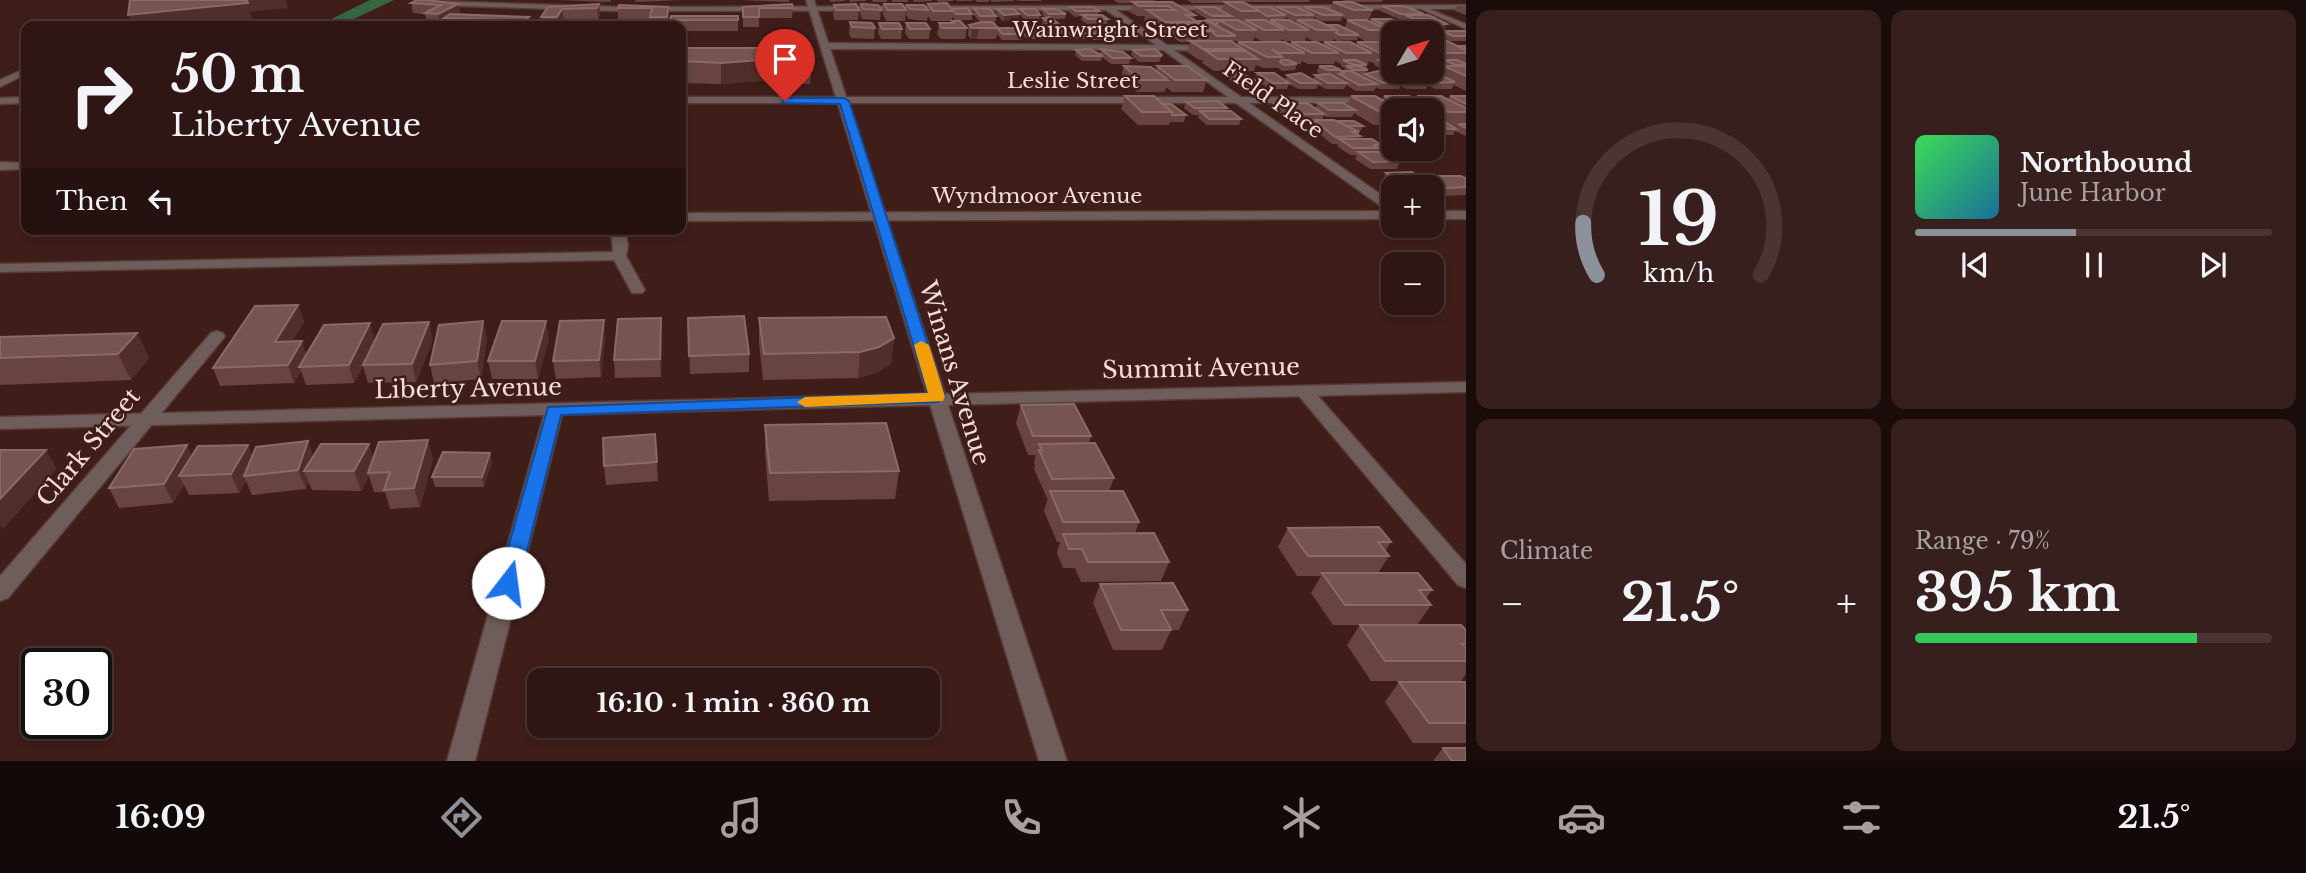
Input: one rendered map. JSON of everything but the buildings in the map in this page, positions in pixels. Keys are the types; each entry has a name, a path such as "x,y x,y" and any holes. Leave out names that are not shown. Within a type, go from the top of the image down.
{"street":[{"name":"Field Place","path":"1097,0 1381,200"},
{"path":"1398,0 1466,27"},
{"path":"425,2 545,8 812,4 1107,8 1466,7"},
{"name":"Winans Avenue","path":"812,4 1053,761"},
{"name":"Wainwright Street","path":"827,46 1219,48"},
{"path":"0,84 21,74"},
{"path":"0,101 21,100"},
{"name":"Leslie Street","path":"686,100 1381,100"},
{"path":"0,166 21,166"},
{"name":"Wyndmoor Avenue","path":"686,217 1381,215"},
{"path":"1444,215 1466,215"},
{"path":"619,235 619,256 637,289"},
{"path":"0,268 619,256"},
{"name":"Clark Street","path":"0,592 217,336"},
{"name":"Summit Avenue","path":"937,397 1466,387"},
{"path":"1304,391 1466,579"},
{"name":"Liberty Avenue","path":"0,423 554,411 937,397"},
{"path":"461,761 554,411"}],"green space":[{"path":"370,0 394,0 350,21 327,21"}],"slow traffic":[{"path":"805,402 937,397 921,345"}],"route":[{"path":"508,583 554,411 937,397 844,101 785,101"}]}
